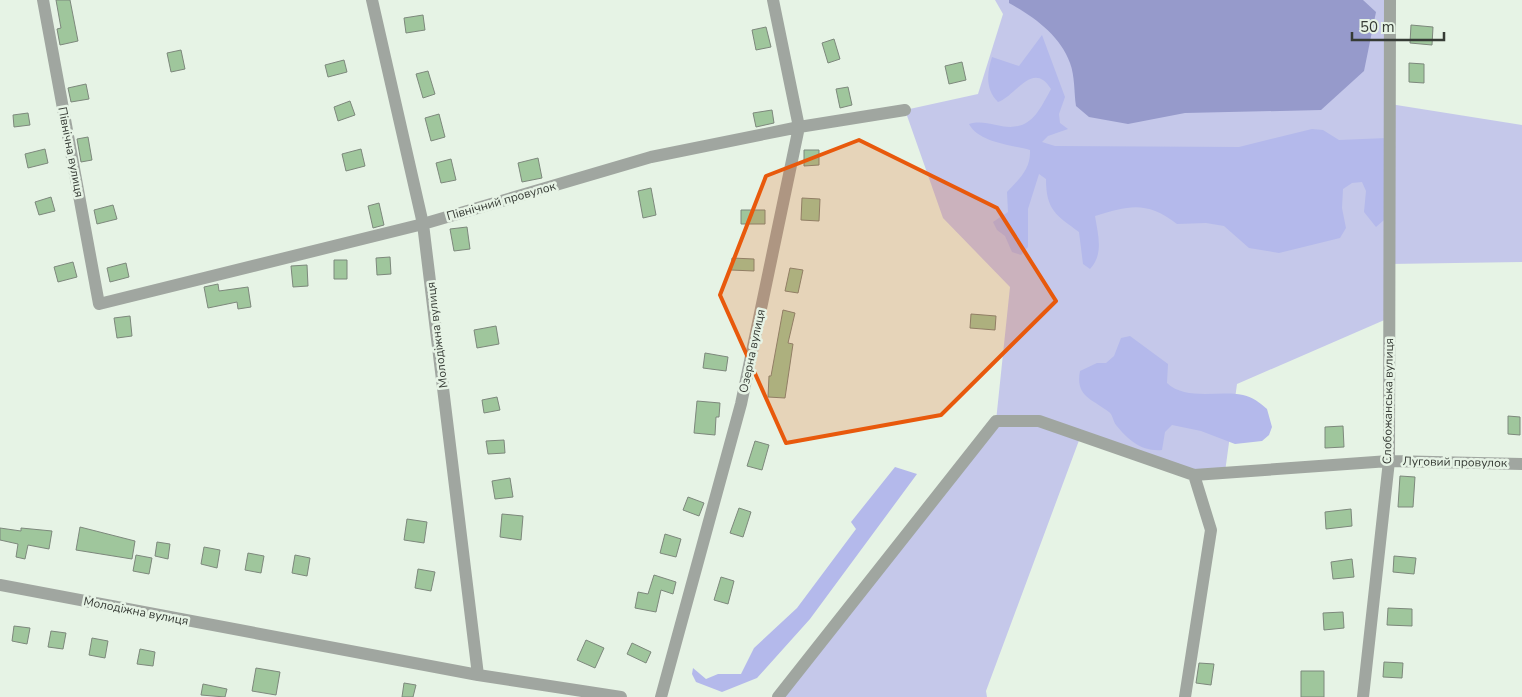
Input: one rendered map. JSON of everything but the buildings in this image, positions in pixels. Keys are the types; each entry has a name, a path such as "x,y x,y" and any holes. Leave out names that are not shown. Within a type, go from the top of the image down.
{"street":[{"name":"Північна вулиця","path":"43,0 99,304"},
{"name":"Молодіжна вулиця","path":"372,0 423,224 478,675"},
{"name":"Озерна вулиця","path":"661,697 741,404 799,126 773,0"},
{"name":"Слобожанська вулиця","path":"1363,697 1389,461 1390,0"},
{"name":"Північний провулок","path":"99,304 423,224 651,157 799,126 906,110"},
{"path":"778,697 996,421 1039,421 1194,475 1211,530 1185,697"},
{"name":"Луговий провулок","path":"1194,475 1389,461 1522,464"},
{"name":"Молодіжна вулиця","path":"0,585 478,675 621,697"}],"highlighted area":[{"path":"859,140 997,208 1056,301 941,415 786,443 720,295 766,176"}],"shaded area":[{"path":"995,0 1390,0 1390,104 1522,125 1522,262 1389,264 1389,318 1237,384 1225,472 1194,475 1081,435 986,691 987,697 778,697 996,421 1010,287 943,218 905,110 978,94 1003,14"},
{"path":"1009,0 1363,0 1376,12 1364,71 1321,110 1185,113 1128,124 1089,117 1076,106 1072,68 1066,53 1053,35 1028,14 1009,3"},
{"path":"1042,35 1065,97 1059,114 1060,123 1068,129 1048,136 1042,142 1055,146 1239,147 1312,129 1323,130 1339,140 1387,138 1384,220 1376,227 1364,212 1366,191 1362,182 1352,183 1343,189 1342,208 1346,228 1340,238 1279,253 1249,248 1224,226 1206,223 1177,224 1147,208 1118,209 1095,216 1099,251 1090,269 1083,264 1079,232 1054,211 1048,198 1046,179 1039,174 1028,209 1028,247 1021,255 1012,252 1005,236 997,230 993,222 1008,212 1007,192 1020,178 1029,163 1030,150 987,139 973,130 969,124 982,123 1007,127 1017,126 1031,120 1036,114 1051,89 1044,81 1038,78 1031,79 998,102 991,92 988,75 992,57 1019,66"},
{"path":"1130,336 1168,364 1167,383 1175,388 1193,393 1243,395 1259,402 1267,409 1272,427 1269,435 1262,441 1235,444 1201,431 1172,425 1165,432 1162,450 1148,449 1136,444 1125,436 1116,425 1110,413 1083,392 1079,380 1080,371 1097,363 1106,363 1114,356 1121,338"},
{"path":"895,467 917,474 810,619 757,678 722,692 696,682 692,674 693,668 706,679 718,674 741,674 754,648 797,608 856,529 851,522"}]}
